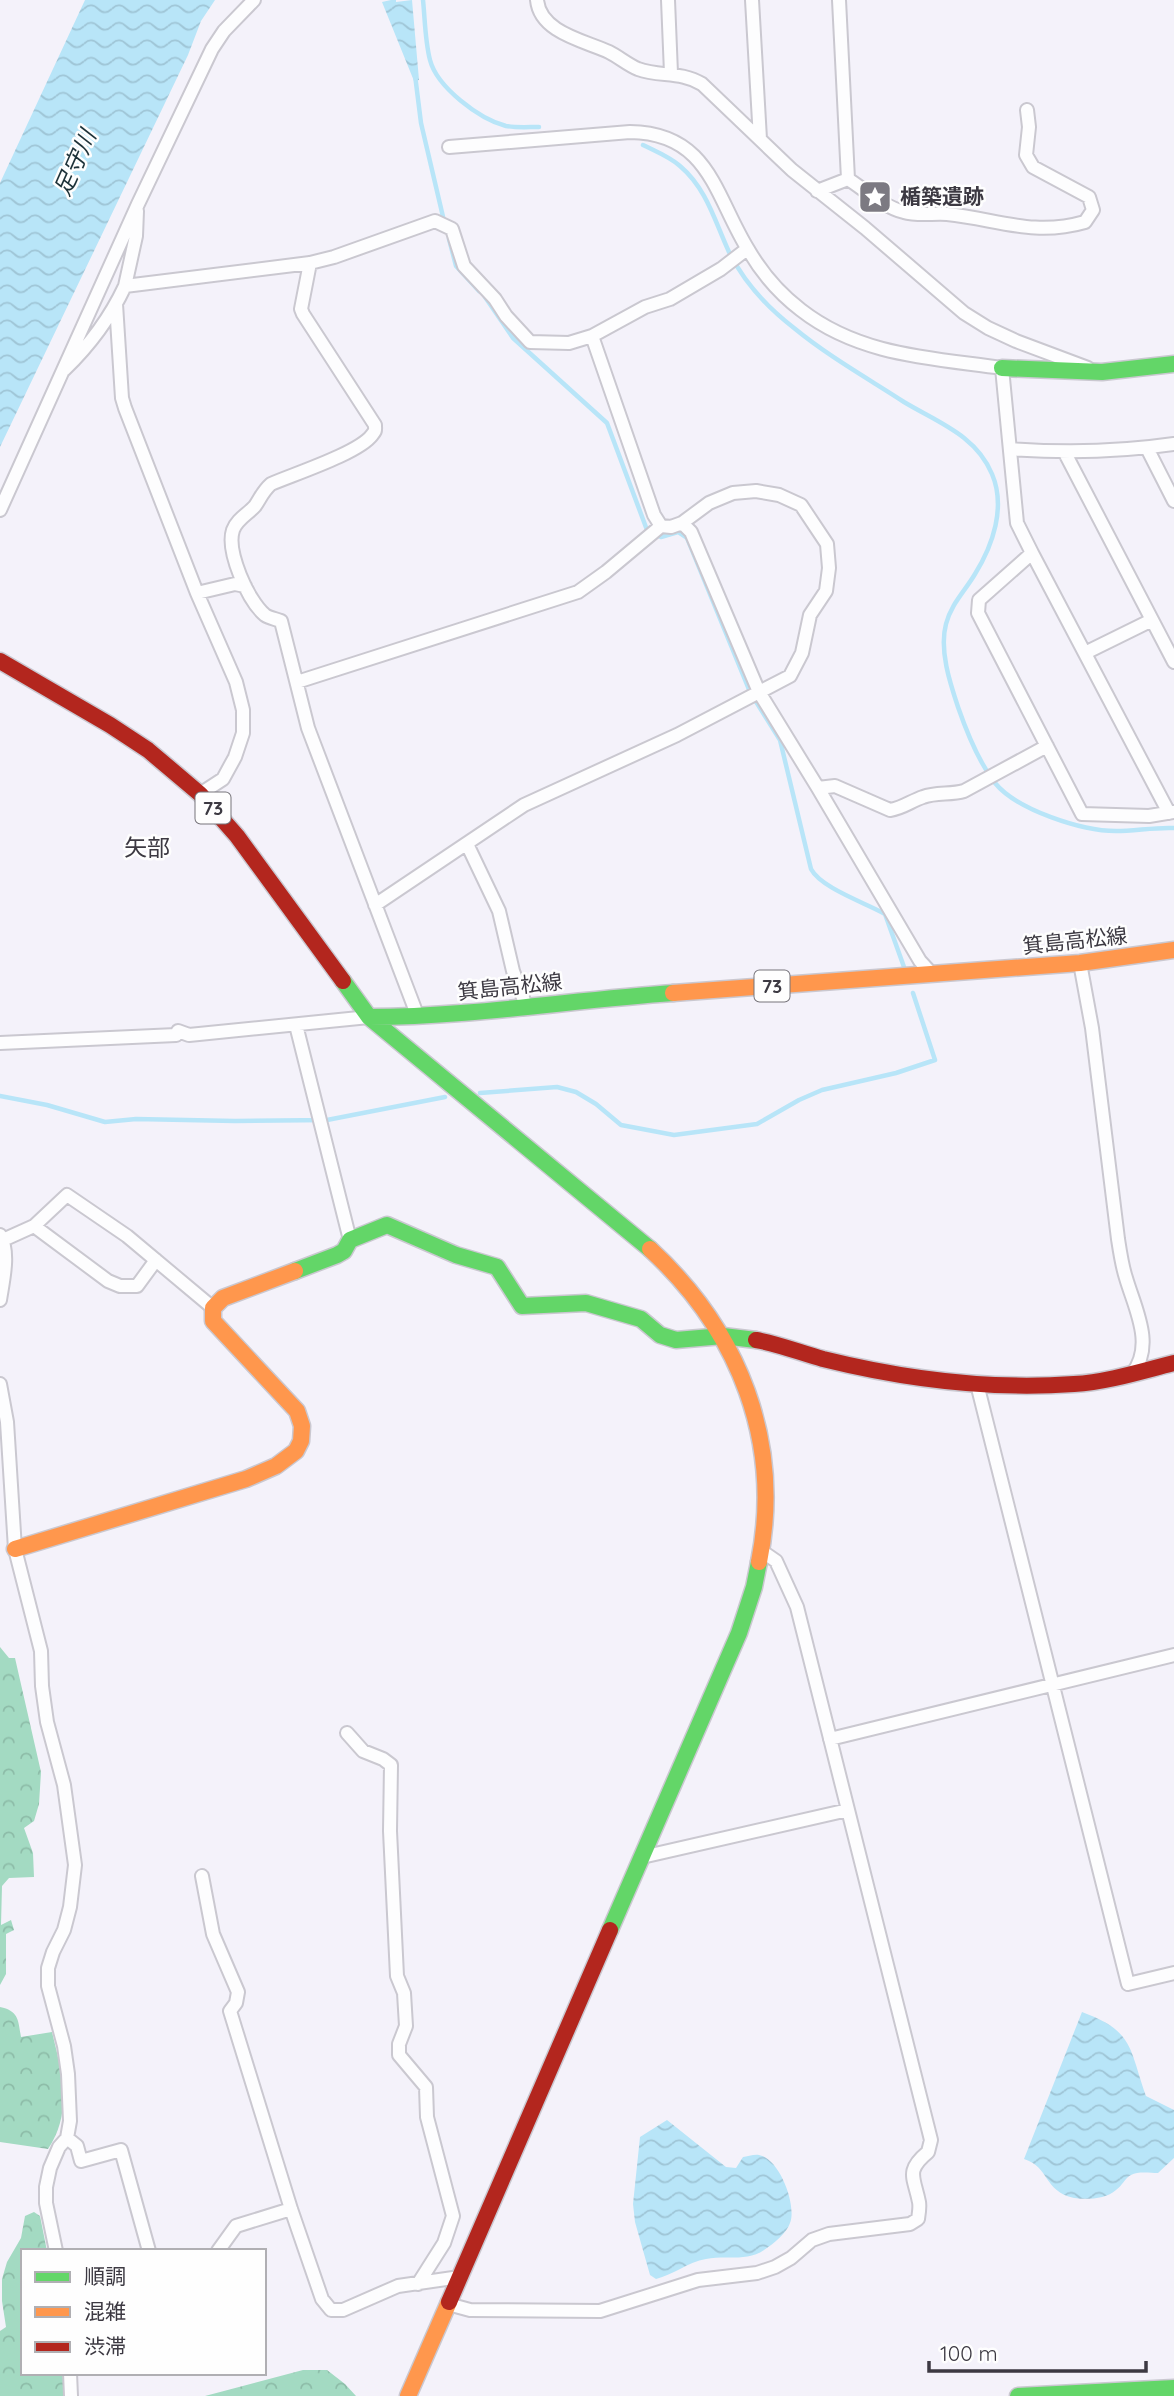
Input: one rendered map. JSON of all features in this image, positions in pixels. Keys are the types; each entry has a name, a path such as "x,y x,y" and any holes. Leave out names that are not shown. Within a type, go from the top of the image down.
{"main road":[{"path":"1002,368 1102,372 1174,364"},
{"name":"73","path":"0,661 110,724 148,750 200,794 237,836 369,1017"},
{"name":"箕島高松線","path":"369,1017 418,1017 590,999 1080,963 1174,950"},
{"path":"369,1017 660,1259 696,1298 723,1336 744,1379 764,1451 767,1517 763,1552 754,1591 739,1633 408,2396"},
{"path":"15,1549 249,1477 280,1464 295,1452 302,1440 297,1411 213,1321 213,1308 223,1298 337,1255 344,1251 350,1240 387,1225 456,1255 497,1267 522,1306 586,1303 642,1319 660,1335 676,1340 723,1336 759,1340 824,1359 884,1371 977,1384 1075,1384 1174,1363"},
{"path":"1018,2396 1174,2388"}],"street":[{"path":"0,510 138,204 212,49 224,31 254,0"},
{"path":"537,0 538,10 570,38 609,52 639,69 691,78 702,85 817,191 865,228 947,299 988,328 1049,354 1102,372"},
{"path":"668,0 671,73"},
{"path":"752,0 760,139"},
{"path":"838,0 848,179"},
{"path":"848,179 904,213 947,214 1044,230 1085,222 1093,210 1089,197 1033,167 1026,155 1027,110"},
{"path":"449,147 630,132 662,135 686,150 706,170 719,189 747,249 783,295 801,310 838,334 880,350 1002,368 1017,523 1172,813 1149,816 1082,814 978,613 979,600 1032,553"},
{"path":"817,191 848,179"},
{"path":"64,370 86,349 125,286 136,236 138,204"},
{"path":"125,286 310,263 435,221 452,229 464,266 530,342 569,343 592,336 645,307 670,299 747,249"},
{"path":"310,263 301,309 375,425 375,431 370,438 349,451 271,484 262,491 254,507 243,515 233,528 231,546 251,600 267,616 281,621 308,728 418,1017"},
{"path":"116,304 122,398 125,408 197,593 236,682 243,710 243,733 236,757 223,779 200,794"},
{"path":"592,336 654,515 655,531"},
{"path":"1010,449 1065,453 1174,444"},
{"path":"1147,448 1174,501"},
{"path":"1065,453 1174,662"},
{"path":"297,682 578,592 655,531 682,523 709,503 733,493 756,491 779,495 801,505 827,544 829,568 826,591 810,615 802,653 790,676 677,735 524,805 375,905"},
{"path":"682,523 691,532 754,694 818,788 920,961 932,974"},
{"path":"197,593 235,584 245,586"},
{"path":"1085,653 1152,620"},
{"path":"818,788 835,786 890,810 906,806 925,796 952,795 1048,746"},
{"path":"467,844 499,911 513,971 526,1006"},
{"path":"1080,963 1092,1028 1120,1251 1124,1273 1143,1332 1140,1364 1131,1374"},
{"path":"0,1043 176,1035 178,1031 189,1035 369,1017"},
{"path":"296,1025 350,1240"},
{"path":"0,1300 5,1264 1,1238 34,1226 67,1195 127,1236 213,1308"},
{"path":"34,1226 108,1281 120,1286 137,1286 156,1260"},
{"path":"0,1384 7,1422 5,1475 15,1549 41,1651 47,1722 64,1785 75,1866 64,1930 48,1968 48,1986 64,2046 70,2121 67,2137 58,2147 50,2168 46,2188 46,2203 56,2249"},
{"path":"977,1384 1128,1984 1174,1973"},
{"path":"448,2304 470,2310 600,2311 698,2280 757,2273 775,2267 791,2258 811,2240 829,2234 910,2224 918,2219 920,2203 914,2189 912,2173 917,2161 928,2152 930,2140 797,1607 776,1561 763,1552"},
{"path":"830,1739 1174,1655"},
{"path":"347,1733 363,1751 391,1765 390,1831 397,1976 404,1993 406,2026 399,2044 399,2055 426,2087 427,2118 453,2216 444,2243 418,2284"},
{"path":"642,1857 848,1810"},
{"path":"202,1876 213,1934 238,1992 236,2003 230,2011 291,2209 322,2299 331,2310 343,2310 398,2286 460,2277"},
{"path":"67,2137 77,2146 81,2161 121,2150 148,2249"},
{"path":"219,2249 236,2226 291,2209"},
{"path":"69,2375 71,2396"}],"green space":[{"path":"0,1647 9,1658 15,1658 41,1772 39,1804 34,1821 24,1828 33,1853 34,1877 9,1878 2,1886 1,1925 11,1920 14,1930 6,1934 6,1974 0,1985"},
{"path":"0,2007 14,2014 21,2037 52,2032 62,2077 63,2107 56,2135 48,2149 0,2142"},
{"path":"34,2212 40,2216 47,2249 21,2249 21,2375 63,2375 64,2396 0,2396 0,2331 6,2327 2,2279 7,2262 21,2238 25,2216"},
{"path":"303,2370 327,2370 356,2396 205,2396"}],"water":[{"name":"足守川","path":"85,0 215,0 201,21 188,55 0,447 0,183"},
{"path":"412,0 419,80 414,81 382,2"},
{"path":"1082,2012 1112,2026 1121,2034 1132,2053 1146,2096 1174,2110 1174,2158 1158,2173 1134,2174 1112,2193 1090,2199 1064,2195 1051,2185 1038,2167 1024,2159"},
{"path":"667,2120 726,2167 736,2168 743,2157 757,2155 767,2158 780,2174 789,2195 792,2215 786,2231 757,2254 706,2259 656,2279 650,2275 635,2222 633,2204 640,2137"}],"waterway":[{"path":"423,0 430,60 441,81 450,91 472,109 495,122 510,127 539,127"},
{"path":"415,75 421,123 444,221"},
{"path":"643,145 676,163 697,185 735,263 757,294 775,312 834,357 966,439 985,461 996,487 996,526 981,563 948,617 944,645 949,677 961,717 978,756 995,783 1018,802 1069,823 1116,831 1174,828"},
{"path":"449,239 456,266 479,291"},
{"path":"485,297 513,338 607,423 647,530 661,537 678,532 687,538 750,692 780,740 811,869 834,889 885,914 904,967"},
{"path":"480,1093 557,1087 576,1092 596,1104 621,1125 674,1135 757,1124 822,1090 896,1073 935,1060 913,993"},
{"path":"0,1096 47,1105 105,1122 136,1119 327,1120 445,1097"}],"traffic: fast":[{"path":"1002,368 1102,372 1174,364"},
{"path":"343,981 369,1017 483,1011 673,993"},
{"path":"369,1017 650,1249"},
{"path":"295,1271 337,1255 344,1251 350,1240 387,1225 456,1255 497,1267 522,1306 586,1303 641,1319 660,1335 676,1340 723,1336 756,1340"},
{"path":"610,1930 739,1633 759,1562"},
{"path":"1018,2396 1174,2388"}],"traffic: slow":[{"path":"673,993 1080,963 1174,950"},
{"path":"650,1249 681,1281 708,1316 730,1352 747,1391 759,1432 765,1474 765,1517 759,1562"},
{"path":"15,1549 246,1479 276,1466 296,1451 301,1441 302,1426 297,1411 213,1321 213,1308 223,1298 295,1271"},
{"path":"408,2396 449,2302"}],"traffic: jam":[{"path":"0,661 148,750 200,794 237,836 343,981"},
{"path":"756,1340 823,1359 885,1372 979,1384 1087,1383 1174,1363"},
{"path":"449,2302 610,1930"}],"place":[{"name":"楯築遺跡","path":"875,197"}],"district":[{"name":"矢部","path":"147,848"}]}
